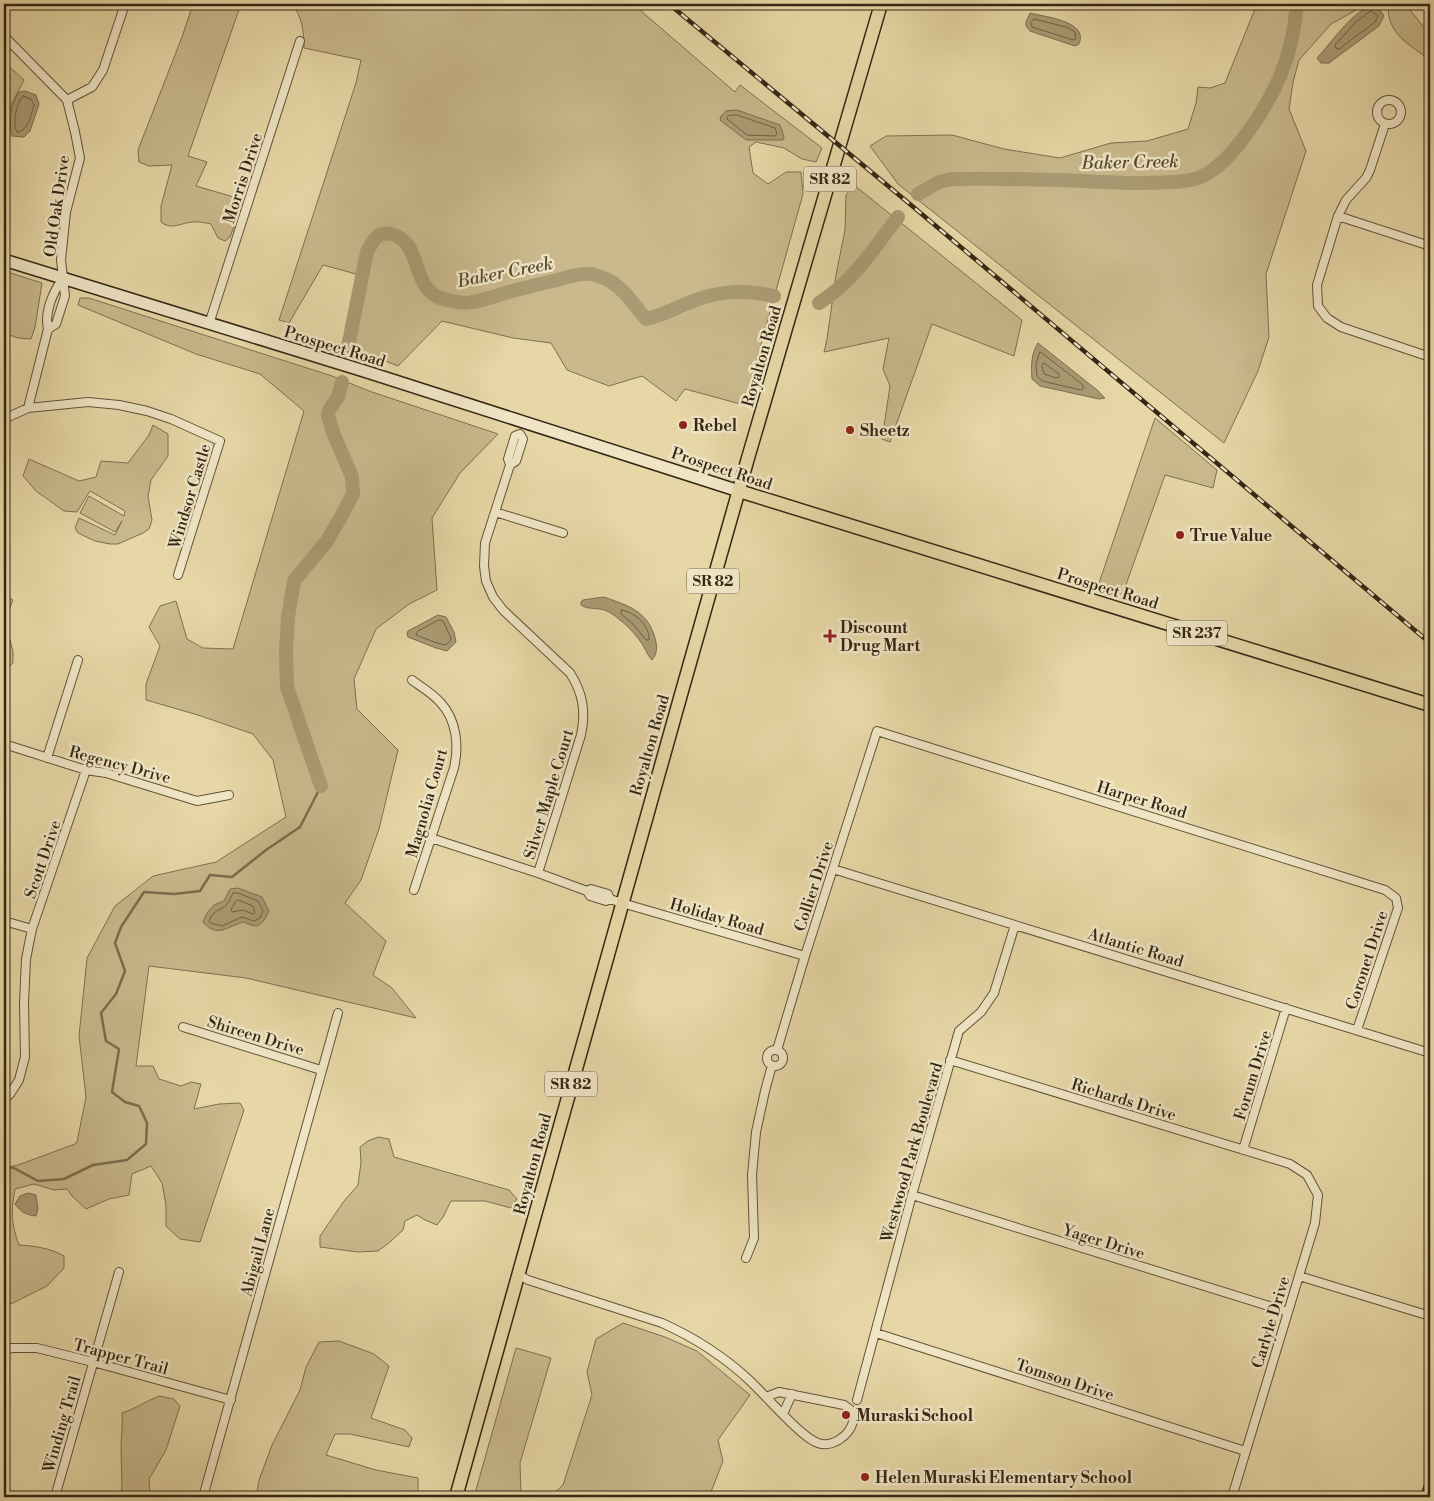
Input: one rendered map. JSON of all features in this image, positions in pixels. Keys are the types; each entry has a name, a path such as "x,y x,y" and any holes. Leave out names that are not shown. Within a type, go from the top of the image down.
{"main road":[{"name":"Royalton Road","path":"456,1497 519,1275 616,901 739,490 881,4"},
{"name":"Prospect Road","path":"739,490 1430,705"}],"street":[{"path":"4,14 4,37 67,100 92,87 103,70 125,4"},
{"name":"Morris Drive","path":"209,324 300,41"},
{"name":"Old Oak Drive","path":"63,278 62,260 66,212 80,158 67,100"},
{"path":"1385,124 1366,178 1346,200 1338,216 1317,285 1318,306 1328,318 1341,327 1430,357"},
{"path":"1338,216 1430,246"},
{"name":"Prospect Road","path":"4,260 739,490"},
{"path":"28,408 48,329 46,320 52,297 63,278"},
{"name":"Windsor Castle","path":"4,419 28,408 88,402 119,405 171,419 220,441 178,575"},
{"name":"Silver Maple Court","path":"524,422 520,434 522,439 516,461 510,465 484,550 484,574 489,590 497,604 570,673 577,684 583,705 584,726 538,873"},
{"path":"495,512 563,533"},
{"path":"47,758 78,660"},
{"name":"Magnolia Court","path":"412,680 445,708 454,729 456,740 454,768 414,890"},
{"name":"Collier Drive","path":"746,1258 754,1238 752,1174 756,1132 765,1091 772,1065 778,1065 782,1060 782,1054 777,1050 877,731"},
{"name":"Harper Road","path":"877,731 1385,890 1396,898"},
{"name":"Regency Drive","path":"4,744 86,770 106,773 197,801 229,795"},
{"name":"Scott Drive","path":"4,1100 19,1080 26,1057 24,1003 26,959 32,929 86,770"},
{"name":"Holiday Road","path":"431,838 587,891 591,889 608,894 616,901 805,956"},
{"name":"Atlantic Road","path":"833,869 1430,1053"},
{"name":"Coronet Drive","path":"1357,1030 1398,908 1396,898"},
{"path":"4,921 32,929"},
{"name":"Westwood Park Boulevard","path":"857,1400 912,1195 959,1031 982,1012 994,993 1015,925"},
{"name":"Forum Drive","path":"1243,1150 1286,1008"},
{"name":"Abigail Lane","path":"203,1497 338,1013"},
{"name":"Shireen Drive","path":"183,1027 321,1070"},
{"name":"Richards Drive","path":"950,1060 1290,1164"},
{"name":"Carlyle Drive","path":"1232,1497 1315,1223 1318,1195 1307,1175 1290,1164"},
{"name":"Yager Drive","path":"912,1195 1288,1312"},
{"name":"Winding Trail","path":"55,1497 119,1272"},
{"path":"519,1275 528,1280 662,1323 681,1331 732,1365 810,1439 819,1444 828,1444 840,1440 849,1432 854,1421 852,1411 844,1405 779,1392 766,1397"},
{"path":"1299,1276 1430,1316"},
{"name":"Tomson Drive","path":"876,1333 1245,1452"},
{"name":"Trapper Trail","path":"4,1352 11,1348 37,1348 231,1400"},
{"path":"783,1414 792,1394"},
{"path":"1428,1497 1430,1488"}],"shaded area":[{"path":"193,4 241,4 188,156 207,162 196,186 244,200 230,237 225,241 218,238 211,224 190,222 169,226 161,222 161,206 172,165 149,166 139,162 138,150"},
{"path":"292,4 633,4 735,92 740,85 822,148 816,162 802,159 784,148 756,142 749,147 753,173 768,184 786,172 801,172 803,194 744,405 685,389 676,401 642,376 609,386 567,370 551,343 513,338 442,321 398,366 354,349 367,277 323,265 289,323 279,320 356,83 361,60 304,48 302,24"},
{"path":"1257,4 1362,4 1360,8 1331,24 1299,60 1289,109 1306,151 1266,274 1269,337 1258,371 1224,443 898,184 870,146 886,136 952,135 1004,149 1060,158 1111,143 1147,141 1188,129 1196,103 1198,87 1210,88 1225,83"},
{"path":"1388,4 1410,4 1411,11 1430,35 1430,60 1407,43 1395,31 1391,24"},
{"path":"4,62 24,80 13,101 4,131"},
{"path":"854,185 1022,320 1014,356 932,324 890,442 882,439 890,386 883,369 889,338 824,352 845,230 846,195"},
{"path":"4,271 42,283 35,327 31,339 18,338 4,333"},
{"path":"80,298 89,298 332,376 369,391 498,434 460,473 432,518 437,590 409,604 376,629 354,679 357,709 398,750 379,829 361,880 345,903 386,941 373,975 392,988 416,1018 246,978 149,966 136,1066 153,1066 159,1079 181,1086 191,1082 201,1084 194,1109 219,1104 240,1103 244,1110 200,1242 180,1239 166,1226 166,1205 162,1183 151,1166 132,1174 129,1195 109,1199 86,1209 67,1189 54,1190 34,1184 15,1189 13,1217 14,1230 19,1245 42,1248 59,1253 64,1256 64,1268 47,1286 13,1303 4,1305 4,1168 18,1165 77,1142 86,1097 79,1036 87,958 115,906 153,876 216,862 286,817 273,760 253,734 146,700 146,684 160,646 149,627 160,606 176,601 187,639 203,648 233,649 304,411 260,374 196,354 78,305"},
{"path":"1155,418 1217,470 1213,488 1165,475 1122,596 1097,589"},
{"path":"153,425 168,434 168,456 151,480 148,496 152,520 149,529 118,544 95,541 78,533 75,528 79,518 115,535 122,521 115,532 80,513 89,496 124,516 125,511 90,491 77,512 64,511 36,491 23,476 29,459 79,481 96,477 101,461 128,463 149,435"},
{"path":"9,598 13,600 4,622 4,599"},
{"path":"4,637 10,640 13,663 4,671"},
{"path":"378,1137 389,1139 394,1157 509,1190 517,1199 511,1208 485,1201 451,1201 437,1225 417,1215 405,1221 403,1230 378,1251 358,1252 320,1247 320,1236 344,1201 358,1185 361,1162 360,1147"},
{"path":"623,1323 665,1337 697,1351 750,1395 718,1440 723,1461 709,1497 550,1497 563,1485 592,1395 587,1372 596,1339"},
{"path":"339,1341 374,1354 389,1366 371,1418 405,1430 412,1438 409,1447 350,1434 335,1434 326,1455 376,1470 418,1478 418,1497 256,1497 259,1480 272,1445 300,1390 306,1367 319,1342"},
{"path":"516,1348 551,1358 520,1463 521,1495 524,1497 474,1497"},
{"path":"159,1396 174,1399 180,1406 166,1450 149,1479 150,1495 149,1497 121,1497 122,1413"}],"water":[{"path":"1372,5 1380,10 1384,16 1379,26 1329,63 1321,63 1317,58 1342,29 1357,14"},
{"path":"1030,13 1064,21 1072,25 1078,30 1080,36 1079,44 1075,46 1030,31 1026,26 1026,22"},
{"path":"25,91 36,95 39,104 30,131 24,137 12,136 10,119 12,108 19,92"},
{"path":"737,110 780,125 784,137 783,140 746,140 720,120 726,111"},
{"path":"1038,343 1105,398 1099,399 1040,386 1032,379 1033,356"},
{"path":"604,597 636,610 647,621 656,644 656,652 652,660 642,643 615,616 606,610 588,608 581,605 583,600"},
{"path":"438,615 446,617 454,632 456,642 447,651 408,637 408,631"},
{"path":"238,888 262,897 269,911 262,923 253,926 244,922 218,931 208,927 203,922 207,913 214,905 224,901 230,889"},
{"path":"28,1193 36,1195 38,1209 36,1216 24,1213 15,1204 20,1196"}],"waterway":[{"name":"Baker Creek","path":"918,194 939,182 952,179 1137,183 1176,182 1198,178 1211,171 1223,161 1247,134 1258,118 1275,87 1287,57 1297,4"},
{"name":"Baker Creek","path":"819,303 853,275 898,217"},
{"name":"Baker Creek","path":"347,352 367,252 376,238 386,233 400,238 407,244 426,287 433,294 455,302 474,302 523,288 587,274 593,274 612,282 628,296 646,319 664,314 704,297 724,293 743,292 774,296"},
{"name":"Baker Creek","path":"321,786 287,687 286,651 288,617 294,581 327,541 353,494 352,477 328,416 329,410 338,397 342,382"},
{"path":"4,1167 14,1168 38,1181 64,1179 93,1165 127,1160 146,1144 147,1123 139,1106 125,1102 112,1092 119,1049 106,1041 101,1013 116,994 125,971 115,943 121,927 144,892 174,894 200,891 210,875 232,877 266,850 300,827 321,786"}],"railway":[{"path":"669,4 911,205 1430,643"}],"place":[{"name":"Rebel","path":"683,425"},
{"name":"Sheetz","path":"850,430"},
{"name":"True Value","path":"1180,535"},
{"name":"Discount Drug Mart","path":"830,636"},
{"name":"Muraski School","path":"846,1415"},
{"name":"Helen Muraski Elementary School","path":"865,1477"}]}
